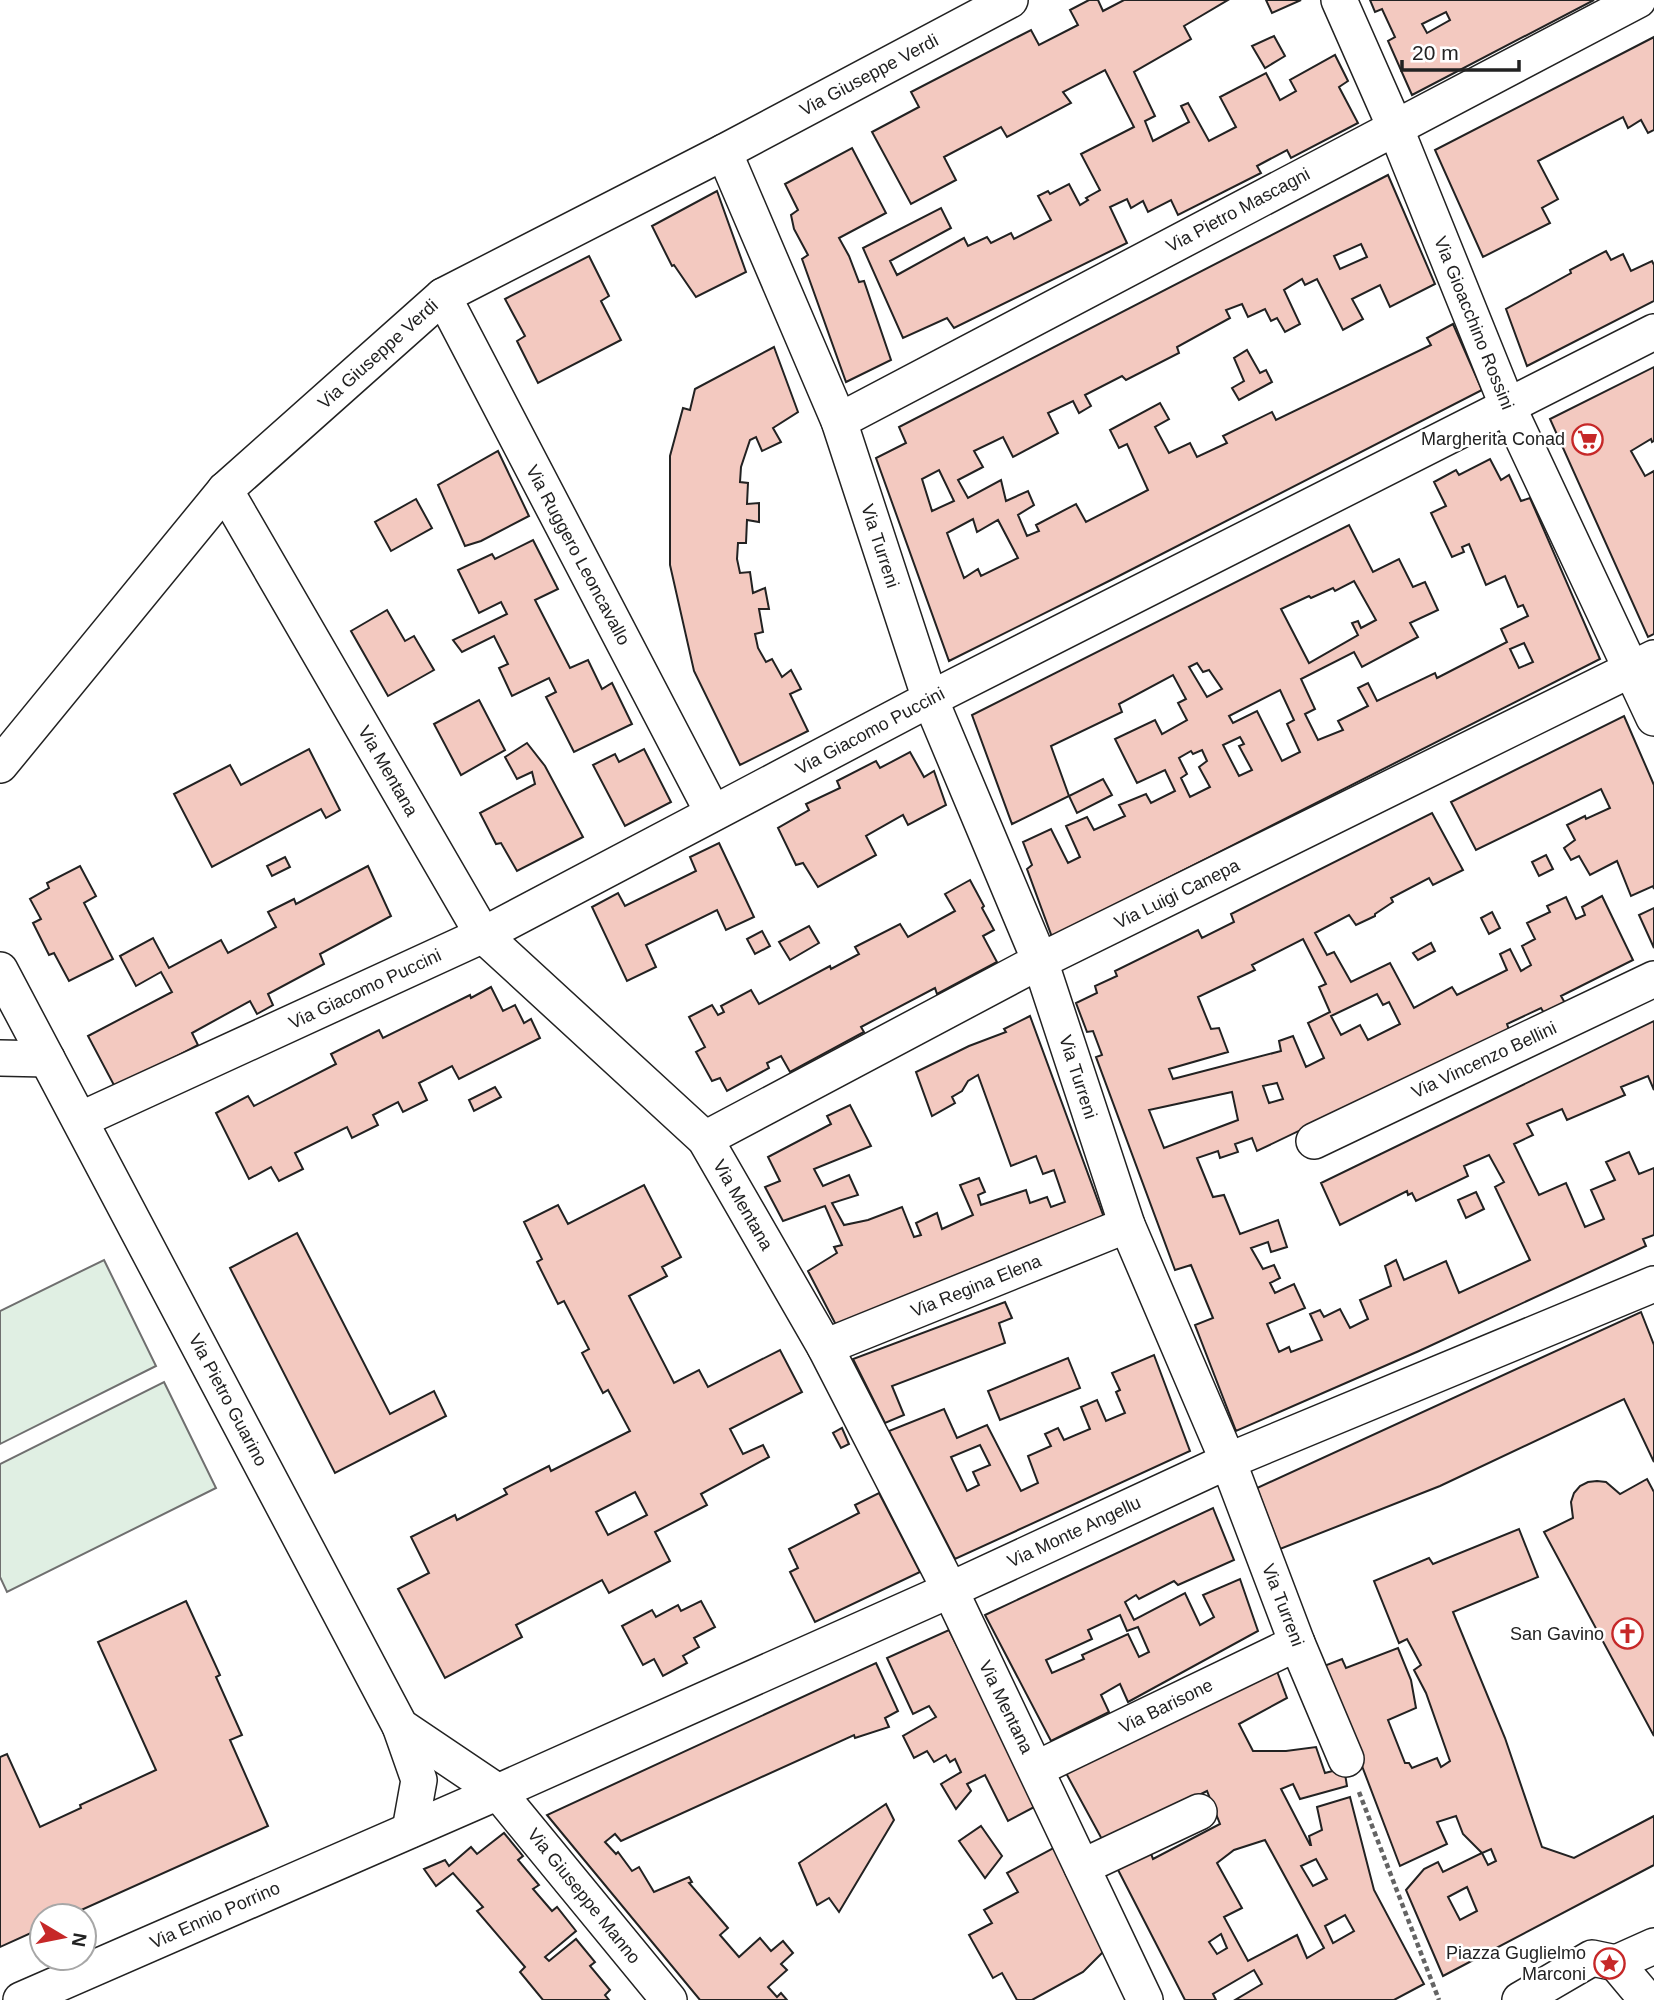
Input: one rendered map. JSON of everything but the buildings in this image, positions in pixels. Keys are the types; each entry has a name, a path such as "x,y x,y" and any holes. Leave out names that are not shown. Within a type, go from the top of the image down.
{"street":[{"name":"Via Giuseppe Verdi","path":"0,765 225,490 443,296 724,152 1010,0"},
{"name":"Via Gioacchino Rossini","path":"1339,0 1395,127 1508,407 1643,664 1654,718"},
{"name":"Via Pietro Mascagni","path":"839,421 1638,0"},
{"name":"Via Turreni","path":"724,152 839,421 930,699 1040,961 1128,1225 1228,1461 1297,1643 1346,1759"},
{"name":"Via Ruggero Leoncavallo","path":"443,296 713,813"},
{"name":"Via Giacomo Puccini","path":"80,1120 483,935 930,699 1654,332"},
{"name":"Via Mentana","path":"225,490 483,935 705,1139 825,1347 950,1590 1145,2000"},
{"name":"Via Luigi Canepa","path":"705,1139 1040,961 1643,664"},
{"name":"Via Pietro Guarino","path":"0,970 400,1726 498,1792"},
{"name":"Via Vincenzo Bellini","path":"1314,1141 1654,979"},
{"path":"0,1058 47,1059"},
{"name":"Via Regina Elena","path":"825,1347 1128,1225"},
{"name":"Via Monte Angellu","path":"498,1792 950,1590 1228,1461 1654,1284"},
{"name":"Via Barisone","path":"1036,1769 1297,1643"},
{"path":"400,1726 419,1780 410,1830"},
{"name":"Via Ennio Porrino","path":"21,2000 498,1792"},
{"name":"Via Giuseppe Manno","path":"498,1792 669,2000"},
{"path":"1082,1867 1199,1812"},
{"path":"1520,2000 1592,1958 1616,1963 1654,1947"},
{"path":"1616,1963 1647,2000"}],"path":[{"path":"1346,1759 1439,2000"}],"green space":[{"path":"104,1260 156,1366 0,1444 0,1311"},
{"path":"164,1382 216,1488 7,1592 0,1577 0,1464"}],"place":[{"name":"Margherita Conad","path":"1588,439"},
{"name":"San Gavino","path":"1627,1634"},
{"name":"Piazza Guglielmo Marconi","path":"1609,1963"}]}
